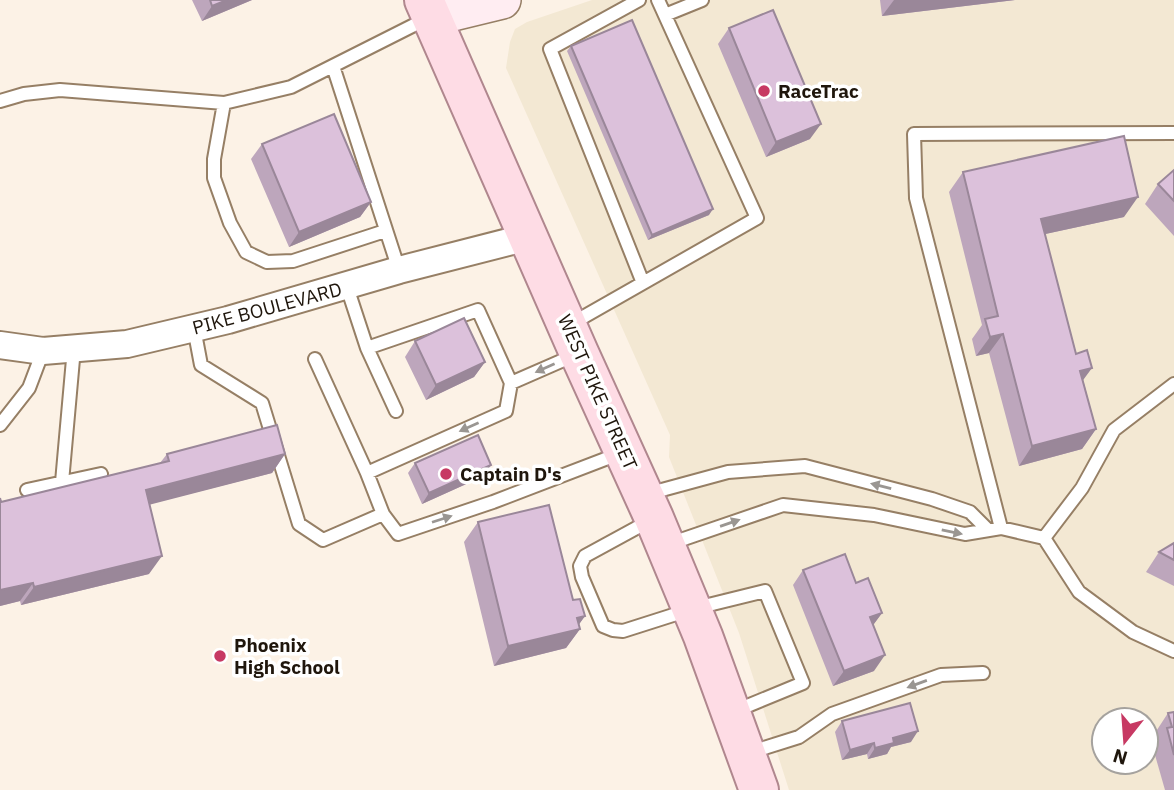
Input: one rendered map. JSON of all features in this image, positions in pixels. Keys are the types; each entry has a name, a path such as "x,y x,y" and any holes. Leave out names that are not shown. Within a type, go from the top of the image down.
{"main road":[{"path":"434,6 502,0"},
{"name":"WEST PIKE STREET","path":"434,6 528,237 692,609 758,790"}],"street":[{"name":"PIKE BOULEVARD","path":"0,345 43,351 127,344 528,237"}],"lane":[{"path":"639,0 550,49 643,284"},
{"path":"511,383 573,340 643,284 757,218 658,0"},
{"path":"665,15 702,0"},
{"path":"0,101 23,94 60,90 224,103 291,87 434,6"},
{"path":"332,66 399,270"},
{"path":"224,103 217,139 214,178 230,223 246,252 267,262 293,261 386,230"},
{"path":"994,528 916,198 914,134 1174,133"},
{"path":"347,287 368,348 396,411"},
{"path":"367,473 506,411 511,383 478,310 368,348"},
{"path":"194,328 201,365 262,403 299,524 323,540 383,514"},
{"path":"62,482 74,348"},
{"path":"0,425 29,388 43,351"},
{"path":"315,359 383,514 398,534 493,502 625,452"},
{"path":"1044,538 1082,488 1114,430 1174,384"},
{"path":"732,713 803,683 765,591 692,609 623,631 613,630 603,626 580,566 585,556 655,520 728,472 805,466 945,503 970,512 994,528 1044,538 1079,592 1133,632 1174,651"},
{"path":"27,490 101,474"},
{"path":"655,520 783,505 874,515 965,534 994,528"},
{"path":"746,753 799,737 832,714 941,675 984,673"}],"shaded area":[{"path":"592,0 1174,0 1174,790 789,790 739,633 669,457 670,435 506,68 515,29 527,22"}],"building":[{"path":"210,0 227,0 212,6"},
{"name":"RaceTrac","path":"773,10 821,124 776,142 729,28"},
{"path":"632,20 713,209 652,235 571,46"},
{"path":"334,114 371,202 299,232 262,144"},
{"path":"1124,136 1138,197 1041,219 1076,354 1087,350 1092,368 1080,371 1096,429 1032,446 1003,334 990,337 985,319 998,316 963,172"},
{"path":"1174,170 1174,201 1158,184"},
{"path":"464,318 485,362 436,385 415,341"},
{"path":"277,425 285,454 146,490 162,556 34,587 33,583 0,590 0,498 1,502 169,461 167,454"},
{"name":"Captain D's","path":"478,435 491,465 429,493 415,463"},
{"path":"549,505 573,600 580,599 585,616 577,618 580,629 508,646 478,522"},
{"path":"1174,543 1174,560 1159,552"},
{"path":"845,554 856,583 868,578 882,613 870,617 885,655 844,671 803,570"},
{"path":"910,703 918,731 893,738 894,743 875,748 874,743 850,750 842,721"},
{"path":"1174,712 1174,755 1167,728 1172,727 1168,713"}],"place":[{"name":"RaceTrac","path":"764,91"},
{"name":"Captain D's","path":"446,474"},
{"name":"Phoenix High School","path":"220,656"}]}
